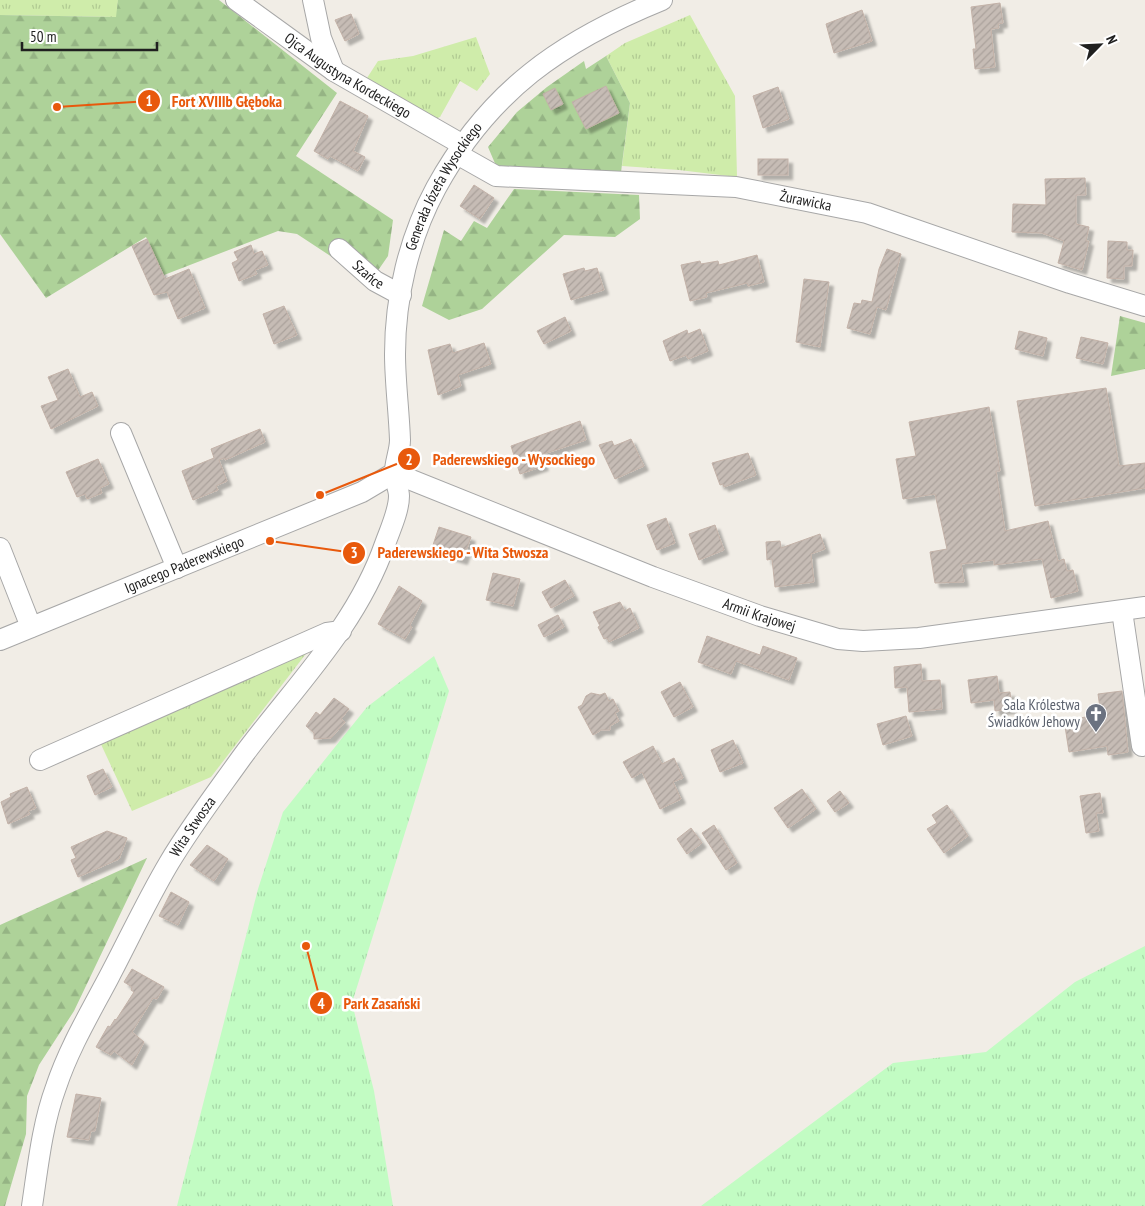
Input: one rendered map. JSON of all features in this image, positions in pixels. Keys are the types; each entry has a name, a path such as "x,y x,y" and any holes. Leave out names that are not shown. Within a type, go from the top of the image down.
{"street":[{"name":"Ojca Augustyna Kordeckiego","path":"236,0 334,70 460,149"},
{"path":"313,0 321,38 334,70"},
{"name":"Generała Józefa Wysockiego","path":"394,473 400,447 395,351 401,295 406,270 421,221 436,189 460,149 504,96 528,74 561,50 593,31 662,0"},
{"name":"Żurawicka","path":"460,149 496,176 736,188 867,212 1070,283 1145,306"},
{"name":"Szańce","path":"339,249 375,281 401,295"},
{"path":"121,433 177,568"},
{"name":"Ignacego Paderewskiego","path":"0,640 362,492 381,483 394,473"},
{"name":"Armii Krajowej","path":"394,473 654,577 760,616 838,639 863,641 918,638 1145,608"},
{"name":"Wita Stwosza","path":"32,1206 46,1122 55,1088 69,1053 167,867 205,808 246,752 341,631 371,582 385,545 399,496 394,473"},
{"path":"0,548 31,627"},
{"path":"1122,611 1142,746"},
{"path":"40,760 327,633 341,631"}],"green space":[{"path":"0,0 118,0 117,17 0,15"},
{"path":"118,0 219,0 337,93 296,156 393,220 388,256 370,282 297,234 278,231 164,275 146,237 46,298 0,234 0,15 116,17"},
{"path":"690,15 735,96 737,177 622,166 630,103 606,56 625,43"},
{"path":"476,37 490,74 477,91 460,81 440,117 435,119 367,78 378,61 413,56"},
{"path":"606,56 630,103 621,172 497,168 488,147 517,112 547,87 584,61 586,69"},
{"path":"514,189 639,195 640,219 615,237 564,235 482,309 449,320 422,306 444,230 461,241 474,221 487,228"},
{"path":"1120,316 1145,323 1145,369 1111,376"},
{"path":"315,642 211,777 132,811 99,740"},
{"path":"434,656 449,691 352,1003 374,1091 393,1206 177,1206 258,889 283,812 367,707"},
{"path":"147,858 74,1011 39,1065 27,1096 26,1134 5,1206 0,1206 0,925"},
{"path":"1145,946 1145,1206 701,1206 893,1063 986,1052 1075,982"}],"building":[{"path":"1000,3 1003,23 998,24 999,28 991,29 995,67 975,69 973,49 976,49 971,7"},
{"path":"862,10 872,41 834,53 826,24"},
{"path":"351,14 359,34 345,41 335,20"},
{"path":"606,86 619,113 586,129 572,102"},
{"path":"778,87 789,119 763,128 753,96"},
{"path":"555,88 563,104 551,110 543,94"},
{"path":"340,101 368,116 353,151 365,157 358,171 330,156 328,159 314,151"},
{"path":"758,159 788,159 788,175 758,175"},
{"path":"1085,178 1086,195 1076,195 1076,224 1089,227 1086,241 1089,241 1082,270 1058,263 1064,241 1042,233 1012,232 1013,204 1046,205 1045,179"},
{"path":"474,185 494,198 480,219 460,206"},
{"path":"147,239 165,279 189,269 205,308 178,319 167,292 154,295 132,246"},
{"path":"1108,241 1127,242 1127,250 1133,250 1132,266 1124,266 1124,279 1107,278"},
{"path":"251,245 254,254 262,251 268,265 255,270 257,274 239,281 232,263 238,260 234,252"},
{"path":"887,249 901,254 886,310 877,307 870,334 847,328 854,303 861,304 862,300 872,302 879,269"},
{"path":"757,255 764,282 748,286 747,283 706,293 707,297 690,301 681,265 700,261 701,264 718,261 719,265"},
{"path":"584,268 585,271 597,268 604,290 571,300 563,274"},
{"path":"804,279 829,282 820,347 796,342"},
{"path":"284,306 297,335 274,344 263,314"},
{"path":"565,317 571,331 544,344 537,331"},
{"path":"700,329 708,351 688,359 686,355 670,361 663,341 687,330 688,334"},
{"path":"1019,331 1047,338 1043,356 1015,349"},
{"path":"1081,337 1108,343 1103,364 1076,358"},
{"path":"484,343 491,364 458,375 461,386 438,395 428,350 450,344 453,353"},
{"path":"68,369 80,397 92,392 98,406 51,429 41,406 58,400 48,377"},
{"path":"1106,388 1119,466 1145,463 1145,488 1035,506 1017,401"},
{"path":"989,407 1000,471 996,471 1005,531 1048,521 1058,561 1064,559 1067,571 1073,570 1078,591 1051,598 1042,559 994,565 994,560 961,564 964,582 935,583 930,552 947,549 935,494 903,499 896,459 916,456 909,422"},
{"path":"580,421 586,440 540,455 544,466 520,474 511,446"},
{"path":"260,429 265,442 225,460 225,458 219,460 227,481 216,486 218,490 193,500 182,471 214,458 211,449"},
{"path":"631,439 644,466 615,479 599,445 612,441 614,446"},
{"path":"748,453 756,475 724,487 723,484 720,485 712,463"},
{"path":"98,459 109,484 100,488 102,493 87,499 85,494 77,497 66,472"},
{"path":"666,518 675,543 657,550 647,525"},
{"path":"715,525 724,550 699,560 689,534"},
{"path":"439,527 471,537 463,560 439,553 441,548 433,545"},
{"path":"820,534 825,549 811,554 814,582 775,587 772,559 767,560 766,542 780,541 781,548"},
{"path":"493,573 520,579 513,606 486,600"},
{"path":"565,580 574,596 551,608 542,592"},
{"path":"399,586 422,601 405,639 378,624"},
{"path":"620,602 625,611 630,608 639,628 609,642 607,638 604,639 593,612"},
{"path":"558,615 564,627 544,637 538,625"},
{"path":"707,636 760,655 763,646 797,658 789,680 736,661 731,674 698,662"},
{"path":"921,664 922,681 940,680 942,709 909,712 907,687 895,688 894,667"},
{"path":"997,676 999,693 1010,692 1012,709 995,711 994,700 971,703 968,680"},
{"path":"680,682 693,707 674,717 661,692"},
{"name":"Sala Królestwa Świadków Jehowy","path":"1122,691 1128,752 1108,755 1107,746 1069,752 1064,720 1101,715 1098,694"},
{"path":"591,693 600,695 605,693 609,701 613,699 619,711 615,713 619,721 610,726 610,730 601,730 593,735 578,707 582,705 586,696"},
{"path":"334,698 349,709 341,719 345,722 331,738 314,739 314,733 306,726 316,712 320,715"},
{"path":"906,716 912,736 883,745 877,724"},
{"path":"733,740 743,763 720,772 711,750"},
{"path":"653,746 662,764 674,758 683,778 673,782 681,799 660,809 642,772 632,778 623,762"},
{"path":"103,769 112,787 95,795 87,776"},
{"path":"27,787 36,808 28,811 30,814 8,824 1,802 11,797 10,794"},
{"path":"802,789 816,809 788,828 774,808"},
{"path":"840,791 849,803 835,812 827,801"},
{"path":"1100,793 1103,813 1096,813 1099,831 1086,833 1080,796"},
{"path":"947,805 968,836 944,853 927,829 937,823 932,815"},
{"path":"714,825 737,863 726,870 702,833"},
{"path":"691,828 702,843 687,854 677,839"},
{"path":"107,831 127,838 119,859 78,877 71,860 76,858 71,847"},
{"path":"207,845 228,859 214,881 190,865"},
{"path":"171,892 189,902 178,925 159,916"},
{"path":"132,969 164,987 157,999 153,998 132,1032 144,1042 132,1065 114,1051 111,1055 96,1047 108,1026 110,1027 116,1020 134,992 131,990 132,987 124,982"},
{"path":"76,1094 101,1098 95,1131 91,1131 89,1140 67,1137"}],"place":[{"name":"Fort XVIIIb Głęboka","path":"57,107"},
{"name":"Paderewskiego - Wysockiego","path":"320,495"},
{"name":"Paderewskiego - Wita Stwosza","path":"270,541"},
{"name":"Sala Królestwa Świadków Jehowy","path":"1096,733"},
{"name":"Park Zasański","path":"306,946"}]}
